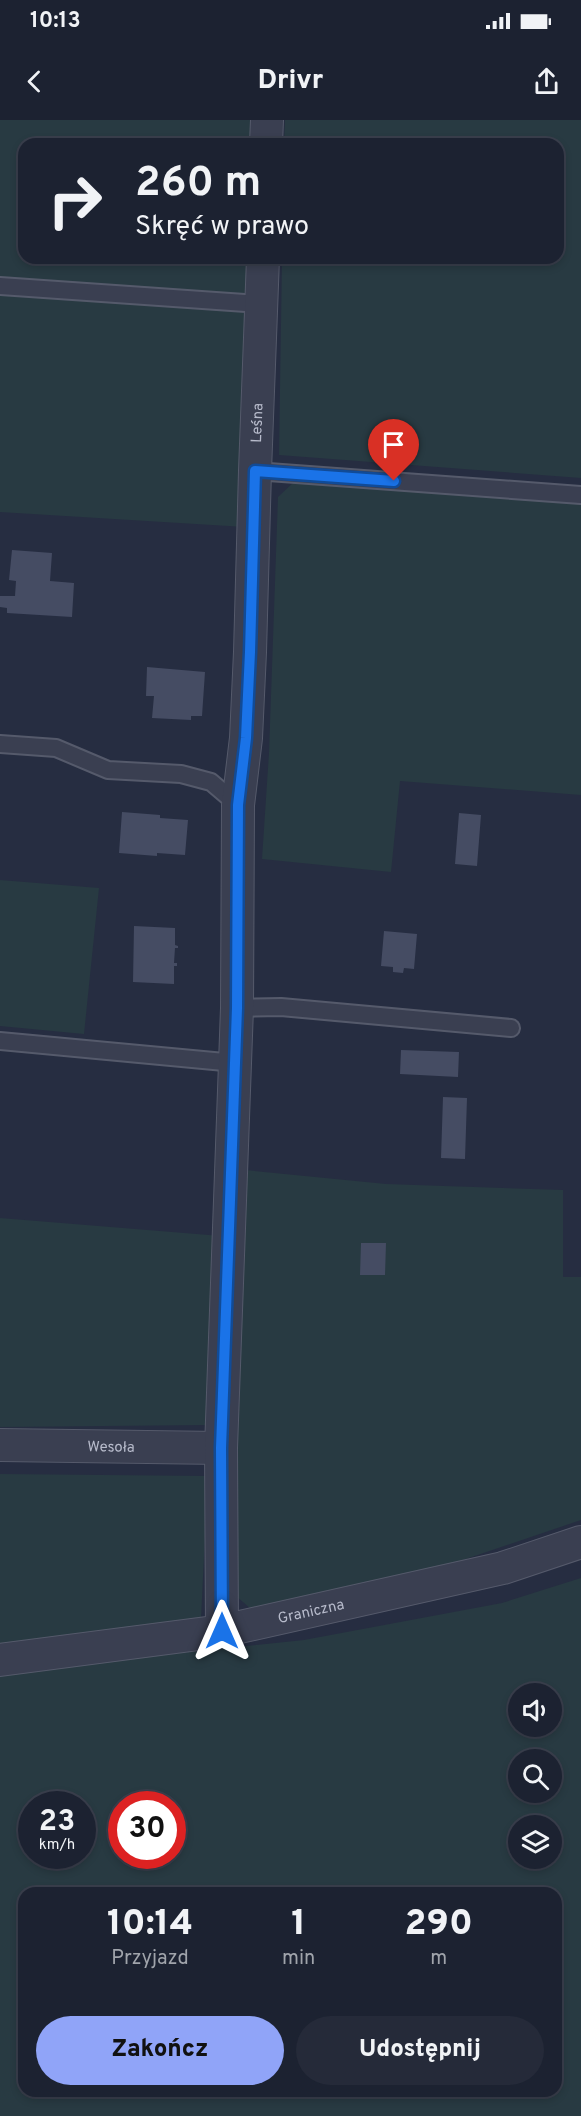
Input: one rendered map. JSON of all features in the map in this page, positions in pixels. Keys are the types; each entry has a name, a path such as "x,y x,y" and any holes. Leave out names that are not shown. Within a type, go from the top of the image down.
{"street":[{"path":"266,138 267,120"},
{"name":"Leśna","path":"222,1631 221,1448 237,1008 238,805 246,738 250,663 263,264"},
{"name":"Wesoła","path":"0,1445 221,1448"},
{"name":"Graniczna","path":"0,1660 222,1631 503,1568 581,1542"}],"lane":[{"path":"0,286 261,304"},
{"path":"255,471 581,495"},
{"path":"0,744 56,747 108,770 181,774 211,782 238,805"},
{"path":"237,1008 281,1007 511,1028"},
{"path":"0,1041 235,1063"}],"shaded area":[{"path":"0,120 256,120 256,138 18,138 18,264 253,264 252,298 0,278"},
{"path":"285,120 581,120 581,478 279,455 282,264 564,264 564,138 284,138"},
{"path":"0,291 254,308 245,527 0,512"},
{"path":"294,482 581,504 581,795 400,781 391,872 262,859 269,753 278,497"},
{"path":"0,880 99,888 84,1034 0,1026"},
{"path":"245,1170 386,1184 563,1190 563,1277 581,1277 581,1520 374,1590 251,1609 228,1589"},
{"path":"0,1218 221,1236 210,1425 0,1427"},
{"path":"0,1474 208,1476 201,1618 0,1646"},
{"path":"581,1578 581,2116 0,2116 0,1672 304,1640 502,1603"}],"building":[{"path":"12,550 52,553 50,581 74,583 72,617 7,613 7,608 0,607 0,596 15,596 16,581 9,580"},
{"path":"147,667 205,672 202,716 191,716 191,720 152,718 154,696 146,696"},
{"path":"122,812 188,820 185,855 157,853 157,856 119,853"},
{"path":"459,813 481,815 477,866 455,864"},
{"path":"134,926 175,928 175,945 178,948 175,948 174,963 177,963 177,966 174,966 174,984 133,982"},
{"path":"384,931 417,934 414,969 404,968 403,973 393,972 393,967 381,966"},
{"path":"401,1050 459,1052 458,1077 400,1074"},
{"path":"443,1097 467,1098 465,1159 441,1158"},
{"path":"361,1243 386,1243 385,1275 360,1275"}],"route":[{"path":"222,1631 221,1448 237,1008 238,805 246,738 255,471 394,481"}]}
